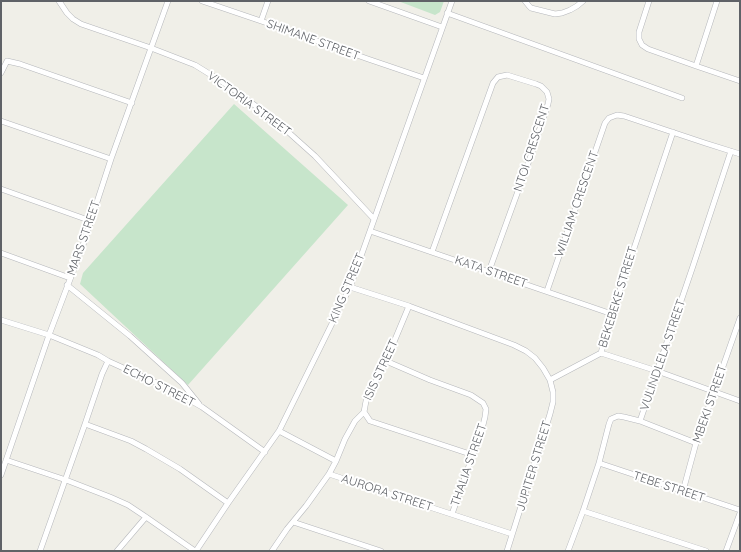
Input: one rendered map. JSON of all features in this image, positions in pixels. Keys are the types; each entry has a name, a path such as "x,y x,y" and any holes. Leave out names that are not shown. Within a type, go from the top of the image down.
{"street":[{"name":"VICTORIA STREET","path":"60,1 67,13 81,24 195,65 229,86 277,122 315,156 374,219"},
{"name":"MARS STREET","path":"1,475 49,335 83,245 111,159 168,1"},
{"name":"SHIMANE STREET","path":"202,1 424,78"},
{"path":"261,21 268,1"},
{"path":"369,1 442,27"},
{"name":"KING STREET","path":"195,551 279,431 350,287 452,1"},
{"path":"525,1 531,8 555,14 570,10 578,6 583,1"},
{"path":"650,1 639,32 642,45 648,49 740,81"},
{"path":"696,66 717,1"},
{"path":"448,13 682,98"},
{"path":"1,73 7,62 20,64 132,102"},
{"name":"NTOI CRESCENT","path":"432,252 493,83 498,77 507,75 536,84 541,86 547,92 549,99 548,104 489,271"},
{"name":"WILLIAM CRESCENT","path":"546,291 605,123 609,118 617,115 673,132"},
{"path":"1,121 111,159"},
{"path":"673,132 740,154"},
{"name":"BEKEBEKE STREET","path":"550,380 601,353 612,314 673,132"},
{"name":"VULINDLELA STREET","path":"568,551 599,463 611,419 618,416 640,421 731,151"},
{"path":"1,189 91,221"},
{"name":"KATA STREET","path":"370,231 612,314"},
{"path":"1,253 70,278"},
{"path":"68,285 130,336 182,383 202,407"},
{"path":"350,287 409,306 514,345 536,358 550,380"},
{"name":"ISIS STREET","path":"409,306 386,361 366,401 364,412 370,421 473,455"},
{"name":"MBEKI STREET","path":"683,491 696,442 740,318"},
{"path":"1,320 49,335 98,355 108,361"},
{"path":"601,353 657,371 740,401"},
{"name":"ECHO STREET","path":"40,551 66,480 84,424 108,361 172,390 202,407 265,452"},
{"name":"THALIA STREET","path":"386,361 430,380 471,395 483,403 486,409 482,429 452,514"},
{"name":"JUPITER STREET","path":"507,551 550,414 553,402 553,392 550,380"},
{"path":"329,474 355,421 364,412"},
{"path":"640,421 696,442"},
{"path":"84,424 131,441 146,449 180,469 228,503"},
{"path":"279,431 336,461"},
{"path":"6,460 66,480 128,505 195,551"},
{"name":"TEBE STREET","path":"599,463 740,510"},
{"name":"AURORA STREET","path":"272,551 329,474 512,534"},
{"path":"583,511 706,551"},
{"path":"726,551 740,513"},
{"path":"117,551 146,517"},
{"path":"293,522 380,551"}],"green space":[{"path":"398,1 444,1 440,12 435,15"},
{"path":"234,104 348,205 188,385 80,284 83,273"}]}
